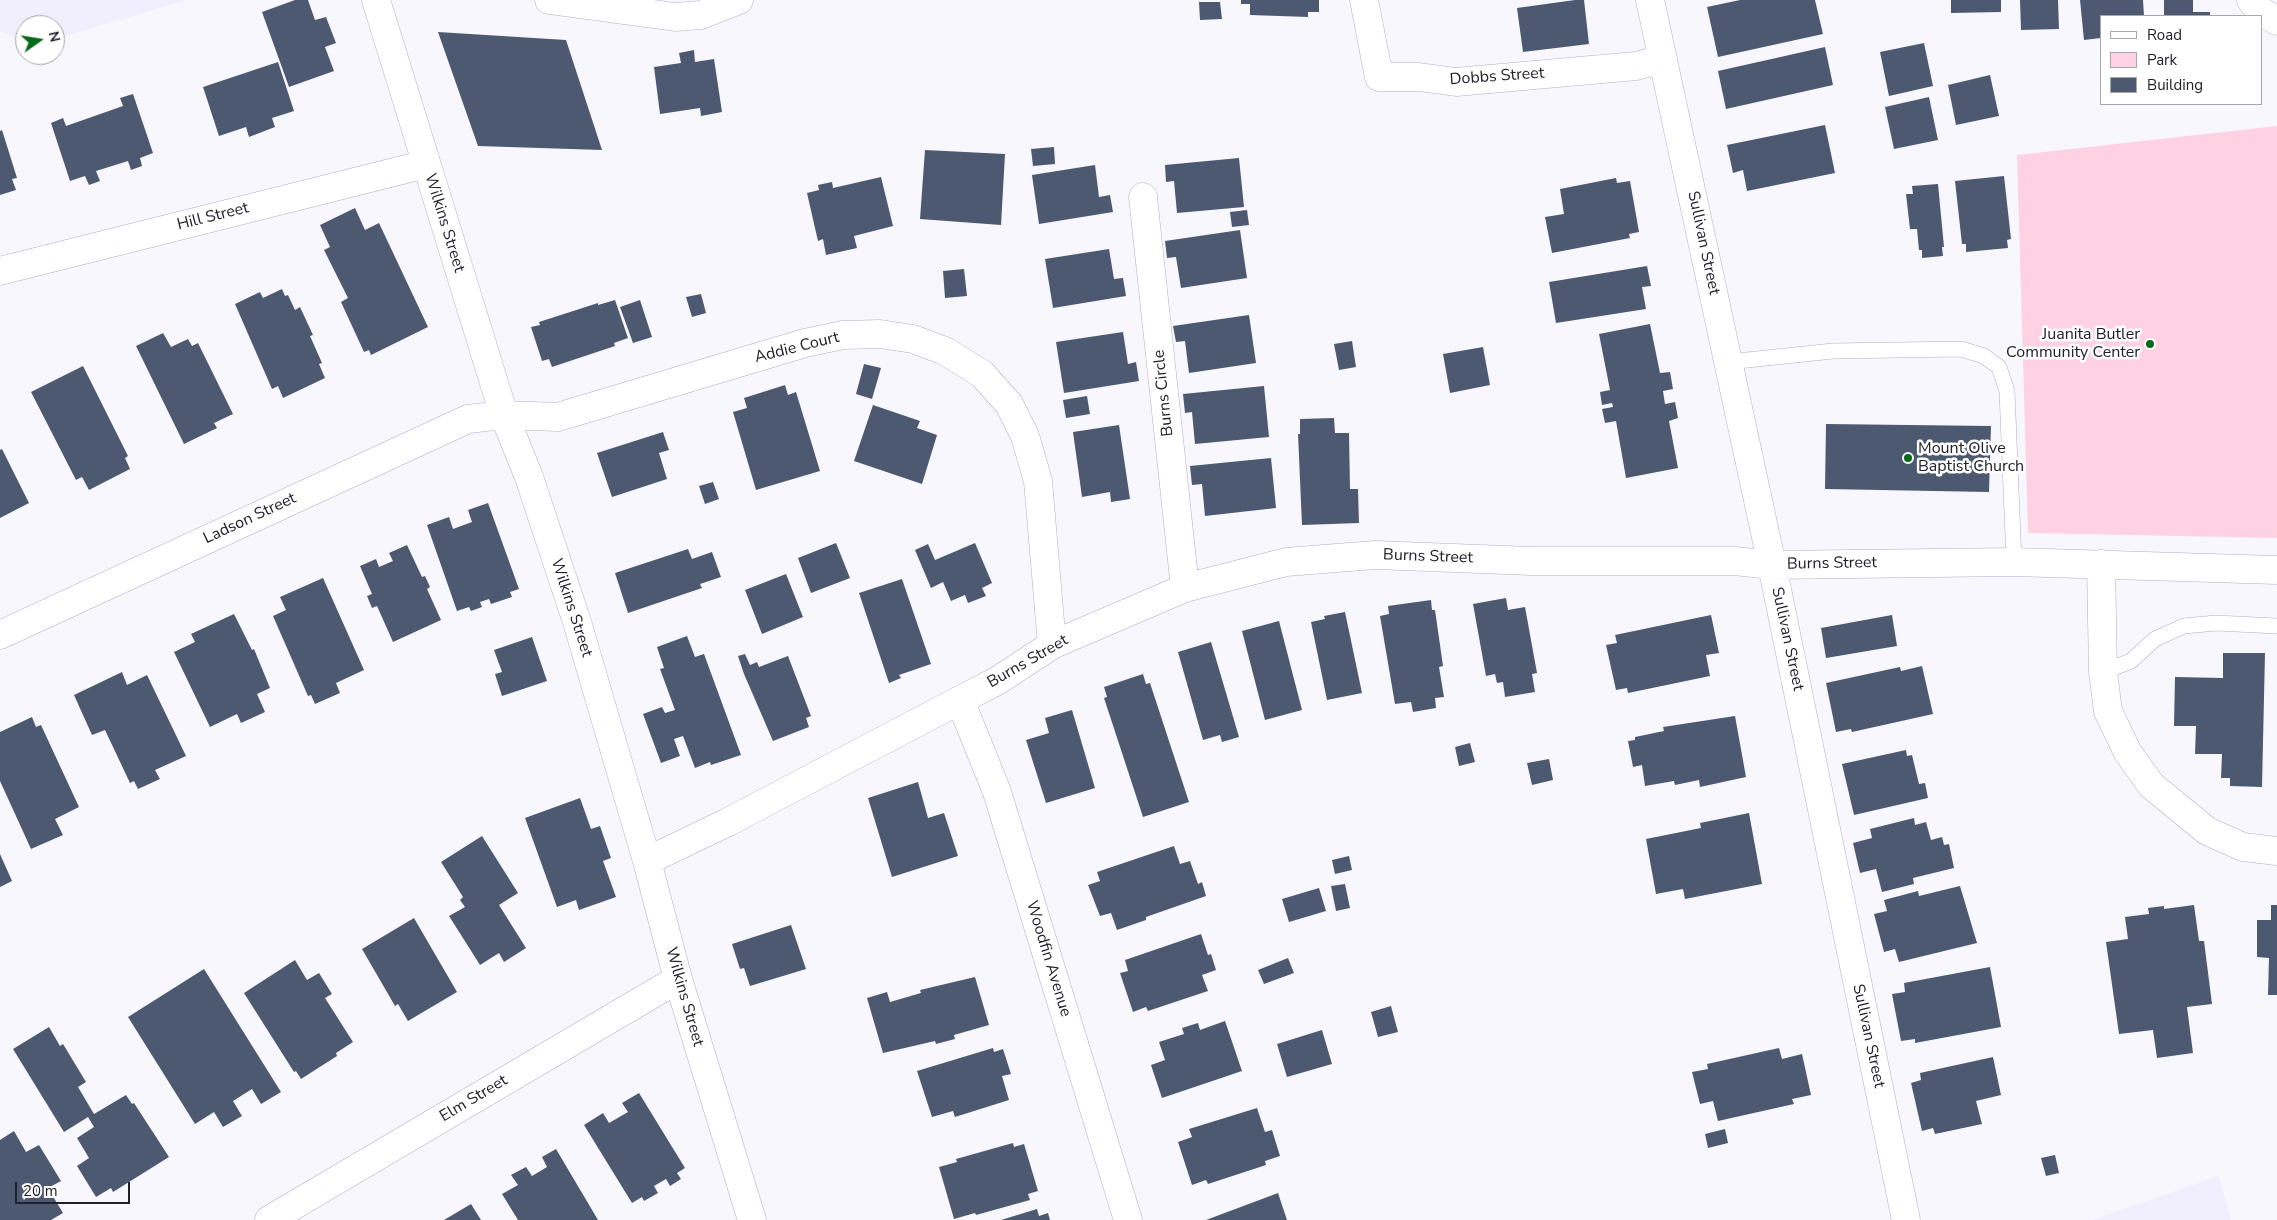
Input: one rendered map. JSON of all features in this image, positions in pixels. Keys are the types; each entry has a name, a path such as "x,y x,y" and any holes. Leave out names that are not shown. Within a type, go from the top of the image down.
{"street":[{"name":"Wilkins Street","path":"376,0 504,415 528,477 577,622 647,861 678,979 752,1220"},
{"path":"549,0 675,17 701,15 739,0"},
{"name":"Dobbs Street","path":"1364,0 1378,76 1419,77 1456,82 1636,66 1663,59"},
{"name":"Sullivan Street","path":"1650,0 1772,565 1906,1220"},
{"path":"2251,0 2258,10 2277,21"},
{"name":"Hill Street","path":"0,271 426,164"},
{"name":"Burns Circle","path":"1143,197 1185,588"},
{"name":"Addie Court","path":"504,415 558,417 804,343 843,335 880,334 913,339 945,351 982,374 1009,404 1025,436 1038,481 1052,645"},
{"name":"Ladson Street","path":"0,635 468,419 504,415"},
{"name":"Burns Street","path":"647,861 728,822 997,681 1052,645 1185,588 1286,562 1376,555 1532,561 1735,561 1772,565 2014,562 2277,570"},
{"path":"2101,564 2103,672 2108,711 2127,751 2152,785 2207,830 2243,847 2277,851"},
{"name":"Woodfin Avenue","path":"960,700 997,792 1128,1220"},
{"name":"Elm Street","path":"270,1220 678,979"}],"lane":[{"path":"1728,362 1833,351 1961,349 1984,356 1999,368 2007,391 2014,562"},
{"path":"2103,672 2131,661 2154,639 2184,626 2216,623 2277,626"}],"shaded area":[{"path":"0,0 187,0 65,36 65,15 15,15 15,37 0,31"},
{"path":"2219,1176 2231,1220 2091,1220"}],"green space":[{"name":"Juanita Butler Community Center","path":"2277,126 2277,538 2028,533 2017,155"}],"building":[{"path":"295,0 308,0 315,20 326,17 336,43 325,47 334,71 289,87 262,12"},
{"path":"1241,0 1319,0 1319,12 1308,12 1308,17 1250,15 1250,4 1241,4"},
{"path":"1584,0 1589,44 1523,52 1517,8"},
{"path":"1740,0 1815,0 1823,34 1718,57 1707,7"},
{"path":"1951,0 2001,0 2001,12 1951,13"},
{"path":"2020,0 2058,0 2059,29 2021,30"},
{"path":"2080,0 2143,0 2144,15 2100,15 2100,38 2084,40"},
{"path":"2164,0 2193,0 2193,12 2210,12 2210,15 2164,15"},
{"path":"1199,2 1220,2 1222,19 1200,20"},
{"path":"438,32 566,40 602,150 478,146"},
{"path":"1924,43 1933,86 1889,96 1880,52"},
{"path":"1825,47 1833,85 1726,109 1718,71"},
{"path":"694,50 695,62 714,59 722,112 701,116 700,108 660,114 654,67 681,63 679,53"},
{"path":"278,62 294,111 272,118 275,127 249,137 246,127 219,136 203,87"},
{"path":"1990,75 1999,116 1956,125 1948,85"},
{"path":"133,94 153,153 140,158 142,166 131,170 128,161 96,171 100,181 89,185 85,176 70,181 51,123 63,118 66,126 123,106 120,98"},
{"path":"1929,97 1938,140 1894,149 1885,107"},
{"path":"1825,125 1835,173 1747,191 1743,170 1733,173 1727,145"},
{"path":"2,130 17,178 12,179 16,190 0,195 0,131"},
{"path":"1054,147 1055,164 1033,166 1031,149"},
{"path":"925,150 1005,154 1001,225 920,219"},
{"path":"1239,158 1244,207 1177,213 1174,181 1166,182 1165,165"},
{"path":"1095,165 1099,197 1110,195 1113,212 1039,224 1032,175"},
{"path":"2004,176 2011,239 2007,240 2008,248 1966,252 1966,244 1962,244 1955,181"},
{"path":"881,177 893,226 854,236 857,248 826,255 823,239 818,241 807,193 819,190 818,185 832,182 833,188"},
{"path":"1616,178 1617,183 1630,181 1639,232 1629,234 1630,238 1552,253 1545,217 1564,214 1560,189"},
{"path":"1938,184 1944,247 1942,247 1943,256 1922,258 1922,250 1919,250 1917,229 1910,229 1906,194 1913,194 1912,186"},
{"path":"355,208 365,230 379,223 428,327 371,355 369,350 364,352 341,302 348,298 324,250 330,247 320,225"},
{"path":"1247,210 1249,225 1232,227 1230,212"},
{"path":"1240,230 1247,278 1181,288 1176,257 1167,258 1165,241"},
{"path":"1109,249 1114,279 1123,278 1126,296 1053,308 1045,259"},
{"path":"1647,266 1651,286 1642,287 1646,309 1556,323 1549,282"},
{"path":"964,269 967,296 945,298 943,271"},
{"path":"282,289 285,296 288,295 295,310 300,307 313,335 310,336 322,363 319,364 325,378 283,398 278,386 272,389 235,304 260,292 263,298"},
{"path":"701,294 706,313 692,317 686,297"},
{"path":"615,300 628,338 614,343 615,346 552,367 549,359 542,361 531,327 540,325 539,322 598,303 598,305"},
{"path":"640,300 652,337 633,343 620,307"},
{"path":"1249,315 1256,363 1189,373 1185,341 1176,342 1173,326"},
{"path":"1650,324 1660,373 1670,372 1673,389 1663,391 1665,404 1675,402 1678,418 1669,421 1678,468 1626,478 1616,421 1605,423 1602,409 1613,407 1612,403 1602,405 1600,392 1610,390 1599,334"},
{"path":"1123,332 1128,364 1136,362 1139,381 1064,393 1056,342"},
{"path":"163,333 171,347 188,339 192,346 198,343 233,414 214,423 217,428 184,444 136,346"},
{"path":"1352,341 1356,367 1339,370 1334,344"},
{"path":"1483,347 1490,385 1450,393 1443,354"},
{"path":"864,364 881,368 872,399 856,394"},
{"path":"83,366 128,456 125,458 130,469 89,490 82,477 76,480 31,392"},
{"path":"785,385 788,395 796,392 820,471 756,490 733,412 747,408 744,398"},
{"path":"1264,386 1269,437 1195,444 1192,412 1185,413 1183,394"},
{"path":"1087,396 1090,414 1066,418 1063,400"},
{"path":"873,405 920,421 917,428 937,435 922,484 854,461"},
{"path":"1334,418 1335,433 1349,433 1350,489 1358,489 1359,523 1302,525 1298,434 1300,434 1300,419"},
{"name":"Mount Olive Baptist Church","path":"1826,424 1991,426 1989,492 1825,489"},
{"path":"1119,425 1130,499 1111,502 1110,492 1082,497 1073,432"},
{"path":"663,432 669,450 659,453 667,479 612,497 597,453"},
{"path":"2,449 29,503 0,518 0,450"},
{"path":"1271,458 1276,508 1205,516 1202,484 1192,485 1190,466"},
{"path":"713,482 719,499 705,504 699,486"},
{"path":"488,503 519,589 510,592 512,597 491,604 489,599 480,602 482,607 471,611 469,607 457,611 427,525 449,517 453,529 472,522 468,510"},
{"path":"836,543 850,578 811,593 798,558"},
{"path":"975,543 992,583 982,588 986,596 968,603 965,595 951,601 943,582 931,588 915,550 928,544 935,560"},
{"path":"407,545 422,577 425,576 430,587 427,589 441,620 393,642 377,606 372,608 367,596 372,594 360,566 376,559 379,567 393,561 389,553"},
{"path":"688,549 692,559 712,552 721,577 700,584 702,588 628,613 615,573"},
{"path":"786,574 803,617 762,634 745,590"},
{"path":"323,578 364,670 336,683 340,693 315,704 311,695 308,696 273,616 286,610 280,597"},
{"path":"902,579 931,664 899,675 901,678 889,683 859,593"},
{"path":"1506,598 1508,610 1525,607 1537,673 1532,674 1535,692 1505,697 1503,682 1497,683 1495,674 1486,676 1473,604"},
{"path":"1431,600 1432,610 1435,610 1443,666 1439,667 1444,697 1435,698 1436,708 1413,712 1411,702 1395,704 1380,616 1389,614 1388,606"},
{"path":"1345,612 1362,693 1327,700 1311,622 1325,619 1324,616"},
{"path":"234,614 252,650 254,649 270,688 257,694 265,712 241,723 237,714 210,727 174,652 195,642 191,634"},
{"path":"1711,615 1719,653 1706,655 1710,676 1628,693 1627,688 1616,690 1606,645 1617,643 1615,635"},
{"path":"1892,615 1897,646 1826,658 1821,628"},
{"path":"1279,621 1302,710 1265,720 1242,631"},
{"path":"687,636 695,657 704,654 741,755 711,765 710,762 695,768 683,736 674,739 680,756 661,763 643,714 662,707 665,713 675,710 660,669 664,668 657,647"},
{"path":"532,637 547,681 502,696 495,674 502,672 494,650"},
{"path":"1211,642 1239,737 1222,742 1220,735 1203,740 1178,652"},
{"path":"2223,653 2265,653 2262,787 2230,786 2230,778 2221,778 2222,754 2195,754 2196,726 2174,726 2175,677 2223,678"},
{"path":"745,654 750,665 757,662 759,667 788,656 811,716 806,718 809,727 773,741 738,656"},
{"path":"1922,666 1933,714 1852,732 1851,729 1836,732 1826,683 1900,667 1901,671"},
{"path":"122,672 127,685 147,675 186,756 155,770 160,779 138,789 134,781 130,783 105,730 92,735 74,695"},
{"path":"1143,674 1146,684 1150,683 1189,802 1143,817 1104,698 1107,697 1104,687"},
{"path":"1072,710 1095,788 1046,803 1026,740 1049,733 1045,718"},
{"path":"1735,716 1746,777 1700,787 1699,780 1675,785 1674,781 1645,786 1642,765 1633,767 1628,741 1635,740 1635,737 1664,731 1663,727"},
{"path":"32,717 36,727 41,725 79,807 55,819 63,835 31,849 0,781 0,732"},
{"path":"1470,743 1475,762 1459,766 1455,747"},
{"path":"1906,750 1907,756 1912,755 1919,784 1925,783 1928,798 1854,815 1842,764"},
{"path":"1549,759 1553,780 1532,785 1527,763"},
{"path":"918,782 928,818 944,813 958,856 892,877 868,798"},
{"path":"580,798 591,829 600,826 611,858 603,861 616,897 579,910 576,900 557,907 525,818"},
{"path":"1749,813 1762,884 1685,899 1683,889 1656,894 1646,839 1701,828 1700,823"},
{"path":"1914,818 1915,825 1926,822 1931,840 1942,837 1944,845 1949,844 1954,868 1913,878 1914,884 1882,892 1876,869 1860,873 1853,843 1872,838 1870,829"},
{"path":"482,836 518,893 499,905 526,948 504,962 499,953 480,965 449,916 465,907 460,900 463,897 441,862"},
{"path":"1174,846 1180,864 1190,861 1198,884 1202,882 1206,896 1146,917 1146,920 1117,930 1111,913 1100,916 1088,885 1100,881 1097,872"},
{"path":"0,854 12,881 0,887"},
{"path":"1349,856 1352,870 1335,874 1332,860"},
{"path":"1345,884 1350,908 1336,911 1331,886"},
{"path":"1960,886 1977,943 1899,962 1895,949 1884,952 1874,914 1887,911 1884,900 1918,891 1919,896"},
{"path":"1319,888 1326,911 1289,922 1282,899"},
{"path":"2194,905 2199,941 2204,941 2212,1004 2187,1007 2193,1053 2157,1058 2153,1030 2119,1034 2106,942 2128,939 2125,917 2149,914 2148,908 2164,906 2164,909"},
{"path":"2271,905 2277,905 2277,995 2268,995 2269,958 2257,957 2257,920 2271,920"},
{"path":"414,918 457,992 408,1021 398,1004 395,1006 362,949"},
{"path":"791,925 806,969 750,986 744,968 740,969 732,944"},
{"path":"1201,934 1208,955 1211,954 1216,970 1202,975 1208,991 1148,1011 1146,1007 1133,1012 1120,973 1128,971 1125,960"},
{"path":"1288,958 1294,973 1264,984 1258,970"},
{"path":"295,960 307,980 319,973 332,994 325,998 353,1042 336,1053 337,1056 301,1079 296,1071 294,1072 244,993"},
{"path":"1990,967 2001,1027 1915,1043 1915,1039 1901,1041 1892,994 1905,992 1904,983"},
{"path":"204,969 281,1092 261,1104 252,1089 233,1101 242,1116 223,1127 214,1112 195,1124 128,1017"},
{"path":"975,977 989,1025 954,1035 955,1039 936,1044 935,1041 883,1053 867,998 887,992 890,1002 921,993 920,990"},
{"path":"1391,1006 1398,1032 1378,1037 1371,1012"},
{"path":"1225,1021 1242,1071 1162,1098 1151,1065 1165,1060 1159,1042 1184,1034 1182,1028 1198,1023 1200,1030"},
{"path":"49,1027 60,1046 63,1044 86,1082 78,1087 94,1114 126,1095 132,1104 134,1103 169,1157 113,1192 111,1188 96,1197 77,1166 89,1158 77,1138 94,1127 88,1117 64,1132 13,1049"},
{"path":"1322,1030 1332,1064 1287,1077 1277,1044"},
{"path":"993,1048 994,1052 1003,1049 1011,1074 1002,1076 1009,1100 955,1117 953,1111 932,1117 917,1071"},
{"path":"1779,1048 1782,1059 1802,1054 1811,1095 1792,1099 1794,1104 1718,1121 1713,1101 1700,1104 1692,1072 1708,1069 1707,1064"},
{"path":"1993,1057 2001,1095 1976,1101 1982,1124 1935,1134 1933,1128 1922,1131 1911,1083 1921,1080 1920,1073"},
{"path":"639,1093 685,1168 677,1173 681,1179 670,1186 666,1179 654,1186 658,1193 644,1201 642,1197 632,1203 584,1125 603,1113 609,1123 628,1112 622,1103"},
{"path":"1257,1108 1265,1132 1272,1130 1280,1156 1265,1161 1266,1165 1208,1184 1206,1180 1192,1185 1178,1142 1192,1137 1189,1129"},
{"path":"1725,1129 1728,1143 1708,1148 1705,1134"},
{"path":"14,1131 26,1152 39,1145 61,1181 48,1188 63,1213 51,1220 0,1220 0,1140"},
{"path":"1013,1143 1014,1147 1024,1144 1038,1191 1028,1194 1030,1200 954,1219 939,1167 957,1162 956,1159"},
{"path":"556,1149 598,1220 518,1220 502,1194 518,1185 511,1175 526,1167 532,1176 547,1167 542,1157"},
{"path":"2055,1155 2059,1173 2046,1176 2041,1158"},
{"path":"1278,1193 1287,1220 1206,1220"},
{"path":"471,1204 481,1220 444,1220"},
{"path":"1037,1209 1039,1216 1048,1213 1050,1220 1001,1220"}],"place":[{"name":"Juanita Butler Community Center","path":"2150,344"},
{"name":"Mount Olive Baptist Church","path":"1908,458"}]}
